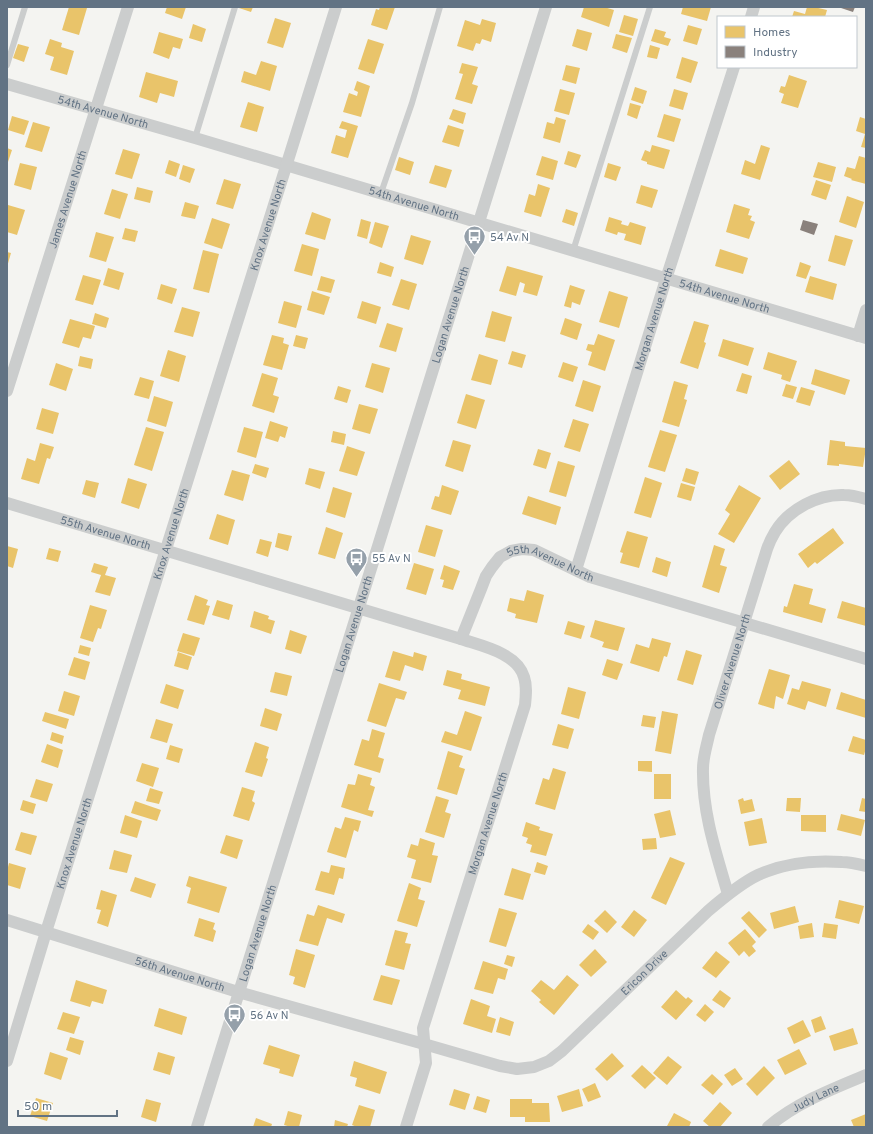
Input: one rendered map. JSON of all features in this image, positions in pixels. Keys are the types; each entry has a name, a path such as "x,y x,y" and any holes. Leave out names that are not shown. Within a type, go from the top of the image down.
{"street":[{"name":"James Avenue North","path":"7,391 128,7"},
{"name":"Knox Avenue North","path":"7,1061 46,932 336,7"},
{"name":"Logan Avenue North","path":"197,1127 546,7"},
{"name":"Morgan Avenue North","path":"576,570 666,279 734,68"},
{"name":"54th Avenue North","path":"7,84 382,193 862,337"},
{"path":"862,337 866,310"},
{"name":"Oliver Avenue North","path":"728,894 710,830 704,798 703,766 709,735 767,549 776,531 789,516 806,504 825,497 844,495 866,499"},
{"name":"55th Avenue North","path":"7,503 461,639 486,576 500,557 510,551 522,549 534,550 590,577 866,659"},
{"name":"Morgan Avenue North","path":"406,1127 426,1063 423,1028 525,705 526,690 524,676 518,664 505,655 492,649 461,639"},
{"name":"Ericon Drive","path":"424,1044 500,1066 517,1069 534,1067 549,1061 562,1051 708,911 728,894 758,876 785,866 814,861 843,862 866,866"},
{"name":"56th Avenue North","path":"7,920 238,992 424,1044"},
{"name":"Judy Lane","path":"768,1127 798,1106 830,1090 866,1075"}],"lane":[{"path":"7,65 25,7"},
{"path":"195,138 235,7"},
{"path":"382,193 412,103 440,7"},
{"path":"573,251 650,7"}],"building: Homes":[{"path":"69,7 87,8 79,35 62,30"},
{"path":"167,7 186,7 182,19 165,13"},
{"path":"236,7 253,7 251,12"},
{"path":"380,7 395,7 387,30 371,25 376,9 379,10"},
{"path":"584,7 604,7 614,10 609,27 581,17"},
{"path":"683,7 711,7 707,21 681,14"},
{"path":"807,7 827,10 825,16 792,16 794,11 805,14"},
{"path":"624,15 638,19 633,36 619,32"},
{"path":"275,18 291,23 283,48 267,43"},
{"path":"482,19 496,23 491,42 482,39 480,44 476,43 473,51 457,46 465,20 480,25"},
{"path":"193,24 206,29 202,42 189,38"},
{"path":"688,25 702,29 697,45 683,41"},
{"path":"577,29 592,33 587,51 572,46"},
{"path":"655,29 666,32 664,37 671,39 668,46 651,41"},
{"path":"159,32 183,39 180,49 173,47 169,59 153,53"},
{"path":"616,34 632,38 627,53 612,48"},
{"path":"50,39 62,43 61,47 74,51 67,75 50,70 54,57 45,54"},
{"path":"368,39 384,44 374,74 358,69"},
{"path":"18,44 29,47 24,62 13,58"},
{"path":"650,45 660,48 657,59 647,57"},
{"path":"682,57 698,62 691,83 676,78"},
{"path":"261,61 277,66 270,91 241,82 244,71 256,75"},
{"path":"462,63 478,67 472,84 478,86 472,104 455,99 463,74 459,73"},
{"path":"566,65 580,68 576,84 562,80"},
{"path":"146,72 178,81 174,97 160,93 157,103 139,97"},
{"path":"789,75 807,81 798,108 781,103 784,94 779,92 781,86 785,87"},
{"path":"357,81 370,86 361,117 343,112 349,93 357,96 358,92 354,90"},
{"path":"635,87 647,91 643,104 631,100"},
{"path":"560,89 575,93 569,115 554,111"},
{"path":"674,89 688,93 683,110 669,106"},
{"path":"248,102 264,107 257,132 240,127"},
{"path":"630,103 641,106 637,119 627,115"},
{"path":"453,109 466,113 463,124 449,119"},
{"path":"664,114 681,119 674,142 657,137"},
{"path":"12,116 29,121 24,135 8,130"},
{"path":"556,117 566,120 560,143 543,138 547,122 554,124"},
{"path":"860,117 866,119 866,148 861,147 865,134 856,131"},
{"path":"342,121 358,126 348,158 331,153 336,135 345,138 347,130 339,128"},
{"path":"33,122 50,127 42,152 25,147"},
{"path":"448,125 464,130 459,147 442,142"},
{"path":"652,145 670,150 664,169 647,164 647,162 641,160 645,150 650,152"},
{"path":"761,145 770,148 760,180 741,174 745,160 755,164"},
{"path":"7,148 12,150 7,165"},
{"path":"123,149 140,154 132,179 115,174"},
{"path":"568,151 581,155 576,168 564,164"},
{"path":"542,156 558,161 553,180 536,175"},
{"path":"859,156 866,158 866,184 851,180 852,179 844,176 847,167 855,169"},
{"path":"399,157 414,162 410,175 395,170"},
{"path":"169,160 180,164 176,177 165,173"},
{"path":"818,162 836,167 832,182 813,177"},
{"path":"20,163 37,167 31,190 14,185"},
{"path":"608,163 621,167 616,181 604,177"},
{"path":"183,165 195,169 190,183 179,179"},
{"path":"435,165 452,170 446,188 429,183"},
{"path":"224,179 241,184 233,209 216,204"},
{"path":"816,180 831,185 826,200 811,195"},
{"path":"538,184 550,188 541,217 524,212 529,194 535,196"},
{"path":"641,185 658,190 652,208 636,203"},
{"path":"137,187 153,191 150,203 134,199"},
{"path":"112,189 128,194 120,219 104,214"},
{"path":"847,196 864,202 856,228 839,222"},
{"path":"185,202 199,206 195,219 181,216"},
{"path":"734,204 750,209 748,215 752,216 750,220 755,222 749,239 726,232"},
{"path":"8,205 25,210 17,235 7,232"},
{"path":"566,209 578,213 574,226 562,222"},
{"path":"312,212 331,219 325,240 305,234"},
{"path":"609,217 622,221 621,224 628,226 630,222 646,227 641,245 624,240 626,234 618,232 617,235 605,231"},
{"path":"212,218 230,224 222,249 204,243"},
{"path":"361,219 371,222 367,239 357,236"},
{"path":"375,222 389,226 382,248 369,243"},
{"path":"125,228 138,231 135,242 122,239"},
{"path":"96,232 114,237 106,262 89,257"},
{"path":"411,235 431,241 423,265 404,259"},
{"path":"835,235 853,240 845,266 828,261"},
{"path":"302,244 319,249 312,276 294,271"},
{"path":"720,249 748,258 743,274 715,266"},
{"path":"203,250 219,254 209,293 193,289"},
{"path":"7,252 11,253 7,267"},
{"path":"380,262 394,267 391,277 377,273"},
{"path":"800,262 811,266 806,279 796,276"},
{"path":"507,266 543,276 537,296 523,292 525,284 520,282 516,296 499,291"},
{"path":"108,268 124,273 119,290 103,285"},
{"path":"83,275 101,280 93,305 75,300"},
{"path":"321,276 335,280 331,293 317,290"},
{"path":"810,276 837,284 833,300 805,292"},
{"path":"401,279 417,284 409,310 392,305"},
{"path":"161,284 177,289 172,304 157,299"},
{"path":"570,285 585,290 580,305 572,302 571,308 564,306"},
{"path":"312,291 330,297 324,315 307,310"},
{"path":"609,291 628,297 619,328 599,322"},
{"path":"284,301 302,306 296,328 278,323"},
{"path":"362,301 381,307 376,324 357,318"},
{"path":"182,307 200,312 193,337 174,332"},
{"path":"492,311 512,317 505,342 485,337"},
{"path":"95,313 109,318 106,328 92,324"},
{"path":"565,318 582,324 577,340 560,334"},
{"path":"70,319 95,326 91,339 83,337 79,348 62,343"},
{"path":"694,321 709,325 704,342 706,343 698,369 680,363"},
{"path":"387,323 403,328 396,352 379,347"},
{"path":"598,334 615,340 605,371 588,365 592,352 586,350 588,344 594,345"},
{"path":"272,335 284,338 283,343 289,345 282,370 263,365"},
{"path":"296,335 308,338 305,349 293,346"},
{"path":"723,339 754,348 748,366 718,356"},
{"path":"168,350 186,356 179,382 160,376"},
{"path":"512,351 526,355 522,368 508,364"},
{"path":"768,352 797,361 790,382 781,379 782,375 763,369"},
{"path":"479,354 498,360 491,385 471,380"},
{"path":"80,356 93,359 91,369 78,366"},
{"path":"563,362 578,367 573,382 558,377"},
{"path":"56,363 73,369 66,391 49,385"},
{"path":"372,363 390,368 383,393 365,387"},
{"path":"815,369 850,380 845,395 811,384"},
{"path":"262,373 278,378 273,395 279,397 274,413 252,406"},
{"path":"742,373 752,376 747,394 736,391"},
{"path":"140,377 154,381 149,399 134,395"},
{"path":"583,380 601,386 593,412 575,406"},
{"path":"674,381 688,385 684,399 687,400 679,427 662,422"},
{"path":"786,384 797,387 793,399 782,396"},
{"path":"338,386 351,390 347,403 334,399"},
{"path":"801,387 815,391 810,406 796,402"},
{"path":"466,394 485,400 476,429 457,423"},
{"path":"154,396 173,402 166,427 147,421"},
{"path":"359,404 378,409 370,434 352,429"},
{"path":"42,408 59,413 53,434 36,429"},
{"path":"573,419 589,424 580,452 564,447"},
{"path":"270,421 288,427 285,438 280,436 278,442 265,438"},
{"path":"146,427 164,432 152,471 134,465"},
{"path":"244,427 263,432 256,458 237,452"},
{"path":"660,430 677,435 665,472 648,467"},
{"path":"333,431 346,434 344,445 331,442"},
{"path":"453,440 471,445 463,472 445,466"},
{"path":"830,440 845,442 845,446 866,448 863,467 839,464 839,466 827,465"},
{"path":"40,443 54,447 50,459 47,458 39,484 21,479 27,458 35,461"},
{"path":"347,446 365,452 357,476 339,471"},
{"path":"538,449 551,453 546,469 533,465"},
{"path":"789,460 800,474 780,490 769,476"},
{"path":"558,461 575,466 566,497 549,492"},
{"path":"255,464 269,468 266,478 252,473"},
{"path":"309,468 325,472 320,489 305,484"},
{"path":"686,468 699,472 695,485 682,481"},
{"path":"232,470 250,475 243,501 224,495"},
{"path":"645,477 662,483 651,518 634,513"},
{"path":"128,478 147,484 139,509 121,503"},
{"path":"86,480 99,483 95,498 82,494"},
{"path":"681,483 695,487 691,501 677,497"},
{"path":"442,485 459,491 451,515 431,509 435,496 439,497"},
{"path":"739,485 761,498 734,543 718,534 730,514 725,510"},
{"path":"333,487 352,493 345,518 326,512"},
{"path":"528,496 561,507 556,525 522,514"},
{"path":"217,514 235,520 228,545 209,539"},
{"path":"426,525 443,530 435,557 418,552"},
{"path":"326,527 343,533 335,559 318,554"},
{"path":"833,528 844,543 817,564 815,562 808,568 798,554"},
{"path":"627,531 648,537 639,568 620,563 623,553 620,552"},
{"path":"278,533 292,536 288,551 275,547"},
{"path":"260,539 272,542 268,557 256,553"},
{"path":"714,545 725,549 720,565 727,567 719,593 702,587"},
{"path":"7,546 18,549 13,568 7,566"},
{"path":"49,548 61,551 58,562 46,559"},
{"path":"656,557 671,562 667,577 652,572"},
{"path":"94,563 108,567 105,575 116,578 110,596 95,592 101,575 91,572"},
{"path":"414,563 434,569 426,595 406,589"},
{"path":"444,565 460,571 453,590 442,587 444,580 440,579"},
{"path":"794,584 813,589 809,604 826,609 822,623 783,612 784,606 787,607"},
{"path":"527,590 544,595 537,623 515,618 516,614 507,611 510,598 524,601"},
{"path":"195,595 208,600 206,605 210,606 204,625 187,620"},
{"path":"217,600 233,605 229,620 212,615"},
{"path":"842,601 866,608 866,626 837,618"},
{"path":"90,605 107,610 101,629 98,628 93,642 80,638"},
{"path":"254,611 269,616 268,619 275,621 271,634 250,627"},
{"path":"595,620 625,628 618,651 602,647 604,642 590,637"},
{"path":"568,621 585,626 581,639 564,634"},
{"path":"290,630 307,636 301,654 285,649"},
{"path":"183,633 200,638 194,656 177,651"},
{"path":"652,638 671,643 667,657 664,656 659,672 630,663 636,644 649,648"},
{"path":"80,645 91,648 89,656 78,653"},
{"path":"686,650 702,655 693,685 677,680"},
{"path":"393,651 413,657 414,652 427,656 423,671 405,665 400,681 385,677"},
{"path":"178,652 192,657 188,670 174,666"},
{"path":"74,657 90,662 85,680 68,675"},
{"path":"607,659 623,664 617,680 602,675"},
{"path":"769,669 790,675 783,699 776,696 774,709 758,704"},
{"path":"447,670 462,674 461,679 490,687 485,706 458,699 461,690 443,685"},
{"path":"275,672 292,676 287,696 270,692"},
{"path":"802,681 831,689 826,707 808,701 805,710 787,704 792,688 799,690"},
{"path":"379,683 407,692 404,700 396,698 386,727 367,721"},
{"path":"166,684 184,690 178,709 160,703"},
{"path":"568,687 586,692 579,719 561,714"},
{"path":"64,691 80,696 74,716 58,711"},
{"path":"841,692 866,700 866,718 836,709"},
{"path":"265,708 282,714 277,731 260,726"},
{"path":"465,711 482,717 471,751 441,742 445,731 457,735"},
{"path":"662,711 678,714 671,754 655,751"},
{"path":"45,712 69,719 66,729 42,721"},
{"path":"643,715 656,717 654,728 641,726"},
{"path":"156,719 173,724 167,743 150,738"},
{"path":"558,724 574,729 568,749 552,745"},
{"path":"372,729 385,733 378,757 384,759 380,773 354,765 362,739 369,741"},
{"path":"52,732 64,736 62,744 50,740"},
{"path":"853,736 866,740 864,755 848,751"},
{"path":"255,742 269,747 266,758 268,759 262,777 245,772"},
{"path":"47,744 63,750 58,768 41,762"},
{"path":"170,745 183,749 179,763 166,759"},
{"path":"448,751 463,756 459,767 465,769 457,795 437,789"},
{"path":"638,761 652,761 652,772 638,771"},
{"path":"142,763 159,768 153,787 136,781"},
{"path":"553,768 566,772 555,810 535,804 543,778 549,780"},
{"path":"358,774 372,778 370,785 375,787 368,810 374,811 372,817 341,807 348,784 355,785"},
{"path":"654,774 671,774 671,799 654,799"},
{"path":"36,779 53,784 47,802 30,797"},
{"path":"242,787 255,791 252,801 255,803 249,821 233,816"},
{"path":"150,788 163,792 159,804 146,801"},
{"path":"436,796 449,800 445,812 451,814 444,838 425,832"},
{"path":"743,798 744,801 752,799 755,811 741,814 738,800"},
{"path":"787,798 801,798 800,812 786,811"},
{"path":"862,798 866,799 866,812 859,811"},
{"path":"23,800 36,804 33,814 20,810"},
{"path":"135,801 161,810 157,821 131,813"},
{"path":"670,810 676,835 660,838 654,814"},
{"path":"841,814 865,820 861,836 837,830"},
{"path":"125,815 142,821 137,838 120,833"},
{"path":"801,815 826,815 826,832 801,831"},
{"path":"345,817 361,821 358,832 354,830 346,858 327,852 335,827 341,829"},
{"path":"762,818 767,843 749,846 744,822"},
{"path":"526,822 540,827 539,830 553,834 546,856 530,852 532,845 526,843 528,838 522,836"},
{"path":"21,832 37,836 31,855 15,850"},
{"path":"226,835 243,840 237,859 220,853"},
{"path":"420,838 435,843 432,855 438,856 431,883 411,878 416,860 407,857 411,844 418,846"},
{"path":"656,838 657,849 643,850 642,839"},
{"path":"114,850 132,855 127,873 109,869"},
{"path":"670,857 685,863 666,905 651,898"},
{"path":"537,862 548,866 545,875 534,872"},
{"path":"9,863 26,868 20,889 7,885 7,871"},
{"path":"331,865 345,868 343,879 339,878 334,895 315,890 321,871 329,873"},
{"path":"512,868 531,874 523,900 504,895"},
{"path":"189,876 227,887 219,913 187,903 191,888 186,886"},
{"path":"135,877 156,884 151,898 130,891"},
{"path":"409,883 421,888 418,899 425,901 417,927 397,921"},
{"path":"101,890 117,895 108,927 97,923 101,910 96,909"},
{"path":"839,900 864,906 859,924 835,918"},
{"path":"318,905 345,914 342,923 327,918 318,946 299,941 307,914 314,916"},
{"path":"795,906 799,922 774,929 770,913"},
{"path":"499,908 517,913 506,947 489,942"},
{"path":"605,910 617,922 607,933 594,921"},
{"path":"634,910 647,920 634,937 621,927"},
{"path":"749,911 767,930 759,938 741,918"},
{"path":"199,918 215,923 213,929 216,931 213,942 194,936"},
{"path":"812,923 814,937 800,939 798,926"},
{"path":"824,923 838,925 836,939 822,937"},
{"path":"588,924 599,932 593,940 582,932"},
{"path":"745,929 756,942 752,946 756,951 749,957 744,951 739,956 728,943"},
{"path":"395,930 408,933 405,943 411,944 404,970 385,965"},
{"path":"296,949 315,955 305,988 293,984 295,977 289,975"},
{"path":"595,949 607,962 591,977 579,965"},
{"path":"716,951 730,962 716,978 702,968"},
{"path":"507,955 515,957 512,967 504,964"},
{"path":"483,961 508,969 505,980 498,978 493,994 474,989"},
{"path":"381,975 400,980 392,1005 373,1000"},
{"path":"567,975 579,985 554,1015 539,1002 541,1000 531,991 541,980 554,990"},
{"path":"76,980 107,990 103,1004 92,1001 90,1007 70,1001"},
{"path":"676,990 686,999 688,997 693,1001 676,1020 661,1007"},
{"path":"720,990 731,998 724,1008 712,1000"},
{"path":"471,999 490,1006 487,1016 496,1019 492,1033 463,1024"},
{"path":"705,1004 714,1012 705,1022 696,1015"},
{"path":"159,1008 187,1017 182,1035 154,1026"},
{"path":"63,1012 80,1017 74,1034 57,1029"},
{"path":"821,1016 826,1029 815,1033 811,1020"},
{"path":"500,1017 514,1022 510,1036 496,1032"},
{"path":"803,1020 811,1036 794,1044 787,1028"},
{"path":"853,1028 858,1044 834,1051 829,1036"},
{"path":"70,1037 84,1041 80,1055 66,1050"},
{"path":"269,1045 300,1055 293,1077 279,1073 280,1069 263,1064"},
{"path":"799,1049 807,1064 785,1075 777,1060"},
{"path":"50,1052 68,1058 61,1080 44,1074"},
{"path":"158,1052 175,1057 170,1075 153,1070"},
{"path":"612,1053 624,1066 607,1081 595,1069"},
{"path":"668,1056 682,1067 667,1085 653,1073"},
{"path":"354,1061 387,1072 380,1094 355,1086 357,1078 350,1076"},
{"path":"642,1065 656,1078 645,1089 631,1076"},
{"path":"764,1066 775,1078 757,1096 746,1084"},
{"path":"735,1068 743,1079 732,1086 724,1075"},
{"path":"712,1074 723,1084 713,1095 701,1085"},
{"path":"595,1083 601,1097 588,1102 582,1089"},
{"path":"454,1089 470,1094 465,1110 449,1105"},
{"path":"579,1089 583,1106 562,1112 557,1096"},
{"path":"477,1096 490,1100 486,1113 473,1109"},
{"path":"36,1098 53,1103 47,1121 30,1116"},
{"path":"146,1099 161,1103 156,1122 141,1117"},
{"path":"510,1099 532,1099 532,1103 549,1103 550,1122 525,1122 525,1117 510,1117"},
{"path":"720,1102 732,1113 720,1127 710,1127 703,1121"},
{"path":"359,1105 375,1110 370,1127 357,1127 352,1125"},
{"path":"288,1111 302,1115 299,1127 284,1125"},
{"path":"674,1113 691,1122 689,1127 667,1126"},
{"path":"866,1114 866,1127 854,1127 851,1120"},
{"path":"256,1118 272,1124 271,1127 253,1127"},
{"path":"335,1120 348,1124 347,1127 334,1127"}],"building: Industry":[{"path":"838,7 855,7 853,12"},
{"path":"803,220 818,224 814,235 800,230"}],"place":[{"name":"54 Av N","path":"475,256"},
{"name":"55 Av N","path":"356,578"},
{"name":"56 Av N","path":"235,1034"}]}
